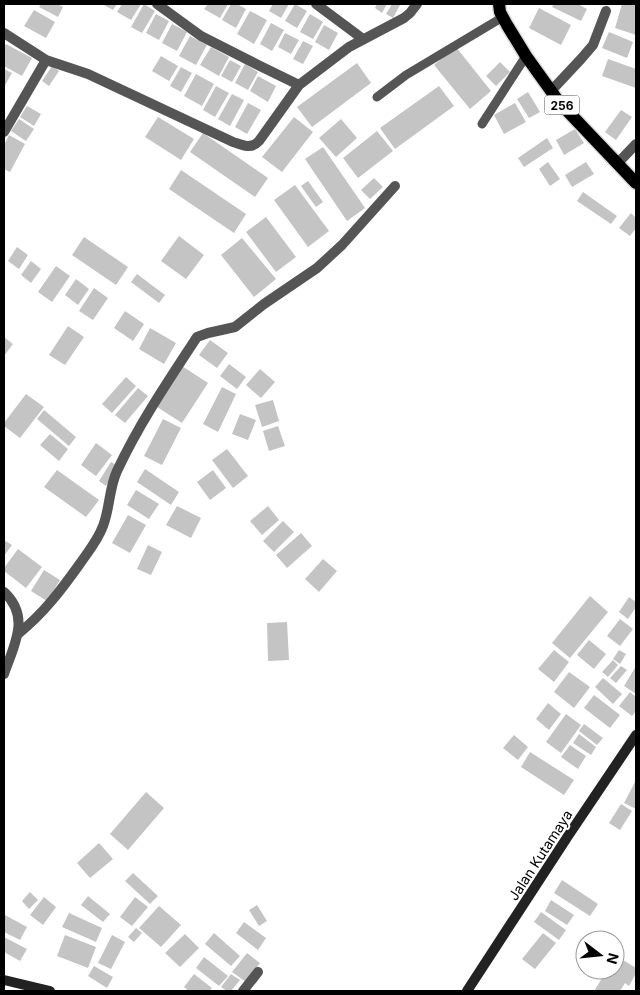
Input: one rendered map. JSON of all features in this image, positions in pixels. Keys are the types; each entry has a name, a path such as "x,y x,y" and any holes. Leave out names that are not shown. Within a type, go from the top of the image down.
{"main road":[{"name":"256","path":"499,4 502,17 526,56 559,102 636,183"},
{"name":"Jalan Kutamaya","path":"467,991 636,735"},
{"path":"4,980 50,991"}],"street":[{"path":"157,4 201,36 299,85"},
{"path":"316,4 363,39"},
{"path":"4,33 46,60 88,74 233,142 248,147 259,141 299,85 349,47 404,18 417,4"},
{"path":"551,91 592,45 606,12"},
{"path":"4,132 46,60"},
{"path":"617,164 636,144"},
{"path":"19,633 35,620 52,601 98,537 106,515 117,470 152,405 197,337 236,327 264,304 317,268 342,245 395,186"},
{"path":"4,592 12,600 15,608 19,633 4,674"},
{"path":"243,991 258,972"}],"lane":[{"path":"377,97 406,75 502,17"},
{"path":"482,124 526,56"}],"building":[{"path":"41,4 57,4 63,7 58,17 39,7"},
{"path":"102,4 117,4 113,10"},
{"path":"122,4 141,4 131,20 117,12"},
{"path":"144,4 155,11 142,33 131,27"},
{"path":"208,4 228,4 220,18 204,9"},
{"path":"231,4 237,4 246,9 236,28 222,20"},
{"path":"273,4 289,4 281,18 269,11"},
{"path":"295,4 307,11 297,28 285,21"},
{"path":"377,4 387,4 382,13 375,8"},
{"path":"392,4 400,5 393,18 386,14"},
{"path":"554,4 578,4 587,9 581,21 552,7"},
{"path":"622,4 636,4 636,35 615,28"},
{"path":"539,8 571,25 561,45 529,28"},
{"path":"34,10 55,22 46,38 24,26"},
{"path":"250,11 267,20 254,44 237,34"},
{"path":"156,14 169,21 159,40 146,33"},
{"path":"310,14 323,22 313,39 300,32"},
{"path":"271,23 284,30 272,51 260,44"},
{"path":"172,24 187,32 177,51 162,43"},
{"path":"324,25 338,33 329,50 315,42"},
{"path":"609,32 633,42 627,58 602,48"},
{"path":"285,33 299,40 291,54 278,47"},
{"path":"190,36 207,45 196,65 179,56"},
{"path":"303,41 313,46 303,64 293,59"},
{"path":"6,44 32,58 22,76 4,66 4,48"},
{"path":"211,47 229,57 219,76 200,65"},
{"path":"456,47 491,91 470,109 434,65"},
{"path":"161,56 178,66 169,81 152,71"},
{"path":"608,59 636,69 636,88 602,76"},
{"path":"230,60 241,66 232,82 221,76"},
{"path":"500,62 510,72 496,86 486,76"},
{"path":"357,63 371,83 312,127 297,107"},
{"path":"245,64 258,72 248,90 235,83"},
{"path":"52,66 59,71 49,86 42,81"},
{"path":"181,67 192,73 181,92 170,86"},
{"path":"4,69 12,73 4,87"},
{"path":"196,74 214,84 202,106 184,96"},
{"path":"258,76 276,86 268,102 250,91"},
{"path":"216,86 229,93 215,117 203,110"},
{"path":"439,86 454,106 395,149 380,128"},
{"path":"528,92 540,112 529,118 517,99"},
{"path":"232,94 244,100 230,126 218,119"},
{"path":"248,103 261,110 247,134 235,127"},
{"path":"515,103 526,122 504,134 494,115"},
{"path":"27,106 41,114 34,126 20,117"},
{"path":"621,110 632,117 616,140 605,132"},
{"path":"158,117 194,139 181,160 145,137"},
{"path":"294,117 313,132 282,172 262,157"},
{"path":"19,119 34,129 26,141 11,131"},
{"path":"341,119 357,138 336,157 319,138"},
{"path":"575,129 584,143 564,155 556,140"},
{"path":"377,131 393,151 358,178 343,158"},
{"path":"203,133 268,178 255,197 190,152"},
{"path":"9,135 25,144 10,172 4,169 4,145"},
{"path":"547,138 553,148 524,167 518,158"},
{"path":"323,147 365,208 347,221 305,159"},
{"path":"548,162 560,179 550,186 539,169"},
{"path":"586,162 594,174 572,187 565,175"},
{"path":"181,170 246,214 234,233 169,189"},
{"path":"374,178 383,187 370,199 361,190"},
{"path":"308,181 323,202 316,207 301,186"},
{"path":"295,185 329,231 308,247 274,200"},
{"path":"583,192 617,216 611,224 577,201"},
{"path":"631,213 636,218 636,228 630,236 619,228"},
{"path":"266,217 296,257 276,272 246,232"},
{"path":"179,236 204,255 186,279 161,261"},
{"path":"84,237 128,267 116,285 72,255"},
{"path":"242,238 276,279 254,297 221,255"},
{"path":"17,247 28,255 19,269 8,261"},
{"path":"31,261 41,269 31,283 21,275"},
{"path":"56,266 70,276 52,302 38,292"},
{"path":"137,274 165,295 159,303 131,282"},
{"path":"76,279 89,289 78,305 65,295"},
{"path":"94,288 108,298 93,320 79,311"},
{"path":"125,311 144,324 133,341 114,328"},
{"path":"68,326 84,337 65,365 49,355"},
{"path":"150,328 176,343 164,364 139,349"},
{"path":"4,337 13,344 4,356"},
{"path":"210,340 228,353 217,368 199,355"},
{"path":"179,364 208,383 182,423 154,405"},
{"path":"229,364 246,377 237,389 220,376"},
{"path":"260,369 275,382 261,398 246,385"},
{"path":"126,377 136,386 112,413 102,404"},
{"path":"222,387 236,394 218,432 203,424"},
{"path":"138,388 148,396 125,423 115,415"},
{"path":"26,394 44,407 20,438 4,426 4,423"},
{"path":"273,400 279,421 262,427 255,405"},
{"path":"44,410 76,437 69,446 37,419"},
{"path":"240,414 256,420 248,440 232,434"},
{"path":"163,419 181,428 162,465 144,456"},
{"path":"278,426 285,446 269,451 263,431"},
{"path":"50,434 68,449 59,461 40,445"},
{"path":"96,443 112,455 96,476 81,465"},
{"path":"227,449 248,476 233,488 212,460"},
{"path":"111,462 118,466 106,486 99,481"},
{"path":"145,469 179,492 171,505 137,482"},
{"path":"57,470 99,500 86,517 44,487"},
{"path":"213,470 226,488 210,500 197,482"},
{"path":"136,490 159,504 149,519 127,505"},
{"path":"177,506 201,518 191,538 166,525"},
{"path":"268,506 279,520 262,535 250,521"},
{"path":"128,515 146,525 130,553 112,543"},
{"path":"283,521 294,532 274,552 263,541"},
{"path":"301,533 312,546 287,568 276,555"},
{"path":"4,540 12,545 4,556"},
{"path":"148,545 162,552 151,575 137,569"},
{"path":"18,549 42,567 26,588 4,571 4,568"},
{"path":"323,559 337,571 319,592 305,579"},
{"path":"44,570 60,580 47,601 31,591"},
{"path":"590,596 608,612 570,658 552,643"},
{"path":"629,597 636,602 636,607 628,619 619,612"},
{"path":"620,619 633,629 620,646 607,636"},
{"path":"287,622 289,660 268,661 267,623"},
{"path":"589,640 606,654 594,669 577,655"},
{"path":"554,650 569,662 554,682 538,669"},
{"path":"619,650 626,654 620,664 613,659"},
{"path":"613,660 618,665 608,677 602,672"},
{"path":"621,666 627,670 616,683 610,678"},
{"path":"636,666 636,694 624,686"},
{"path":"569,672 590,687 574,708 554,692"},
{"path":"603,678 622,694 613,704 595,687"},
{"path":"630,692 636,697 636,711 632,716 619,706"},
{"path":"594,695 620,715 610,728 584,708"},
{"path":"548,703 561,714 549,730 536,719"},
{"path":"566,714 581,725 561,753 546,742"},
{"path":"584,724 603,738 597,745 579,731"},
{"path":"579,734 596,747 591,755 573,743"},
{"path":"514,735 528,747 518,760 503,748"},
{"path":"570,745 586,756 578,769 561,757"},
{"path":"530,752 574,780 564,795 521,767"},
{"path":"636,780 636,809 624,803"},
{"path":"146,792 164,808 128,850 110,834"},
{"path":"621,804 632,811 620,830 609,823"},
{"path":"99,843 113,859 90,878 77,863"},
{"path":"133,873 158,896 150,904 125,881"},
{"path":"562,880 598,904 590,916 554,893"},
{"path":"30,892 38,900 29,909 22,901"},
{"path":"88,896 110,914 103,922 81,905"},
{"path":"44,897 56,907 43,925 30,915"},
{"path":"135,897 148,907 132,926 120,917"},
{"path":"551,900 574,915 567,925 545,911"},
{"path":"257,905 267,921 259,926 249,910"},
{"path":"159,906 181,925 161,947 139,928"},
{"path":"541,912 566,930 559,940 534,922"},
{"path":"69,913 102,928 96,942 62,927"},
{"path":"5,915 27,927 20,940 4,932"},
{"path":"244,922 266,938 258,950 236,933"},
{"path":"136,928 142,933 134,942 128,937"},
{"path":"214,933 240,956 231,966 205,944"},
{"path":"543,933 556,943 535,969 522,959"},
{"path":"185,934 199,948 180,967 165,953"},
{"path":"65,935 96,947 88,968 57,956"},
{"path":"112,935 125,942 111,969 98,963"},
{"path":"4,937 27,949 20,961 4,952"},
{"path":"247,953 260,963 246,982 232,972"},
{"path":"204,957 228,976 219,986 196,968"},
{"path":"625,961 636,968 636,973 629,986 625,983 620,991 594,991 601,980 625,980"},
{"path":"94,966 113,977 107,988 88,976"},
{"path":"194,974 212,988 209,991 189,991 184,987"},
{"path":"231,974 240,980 231,991 227,991 221,987"}]}
